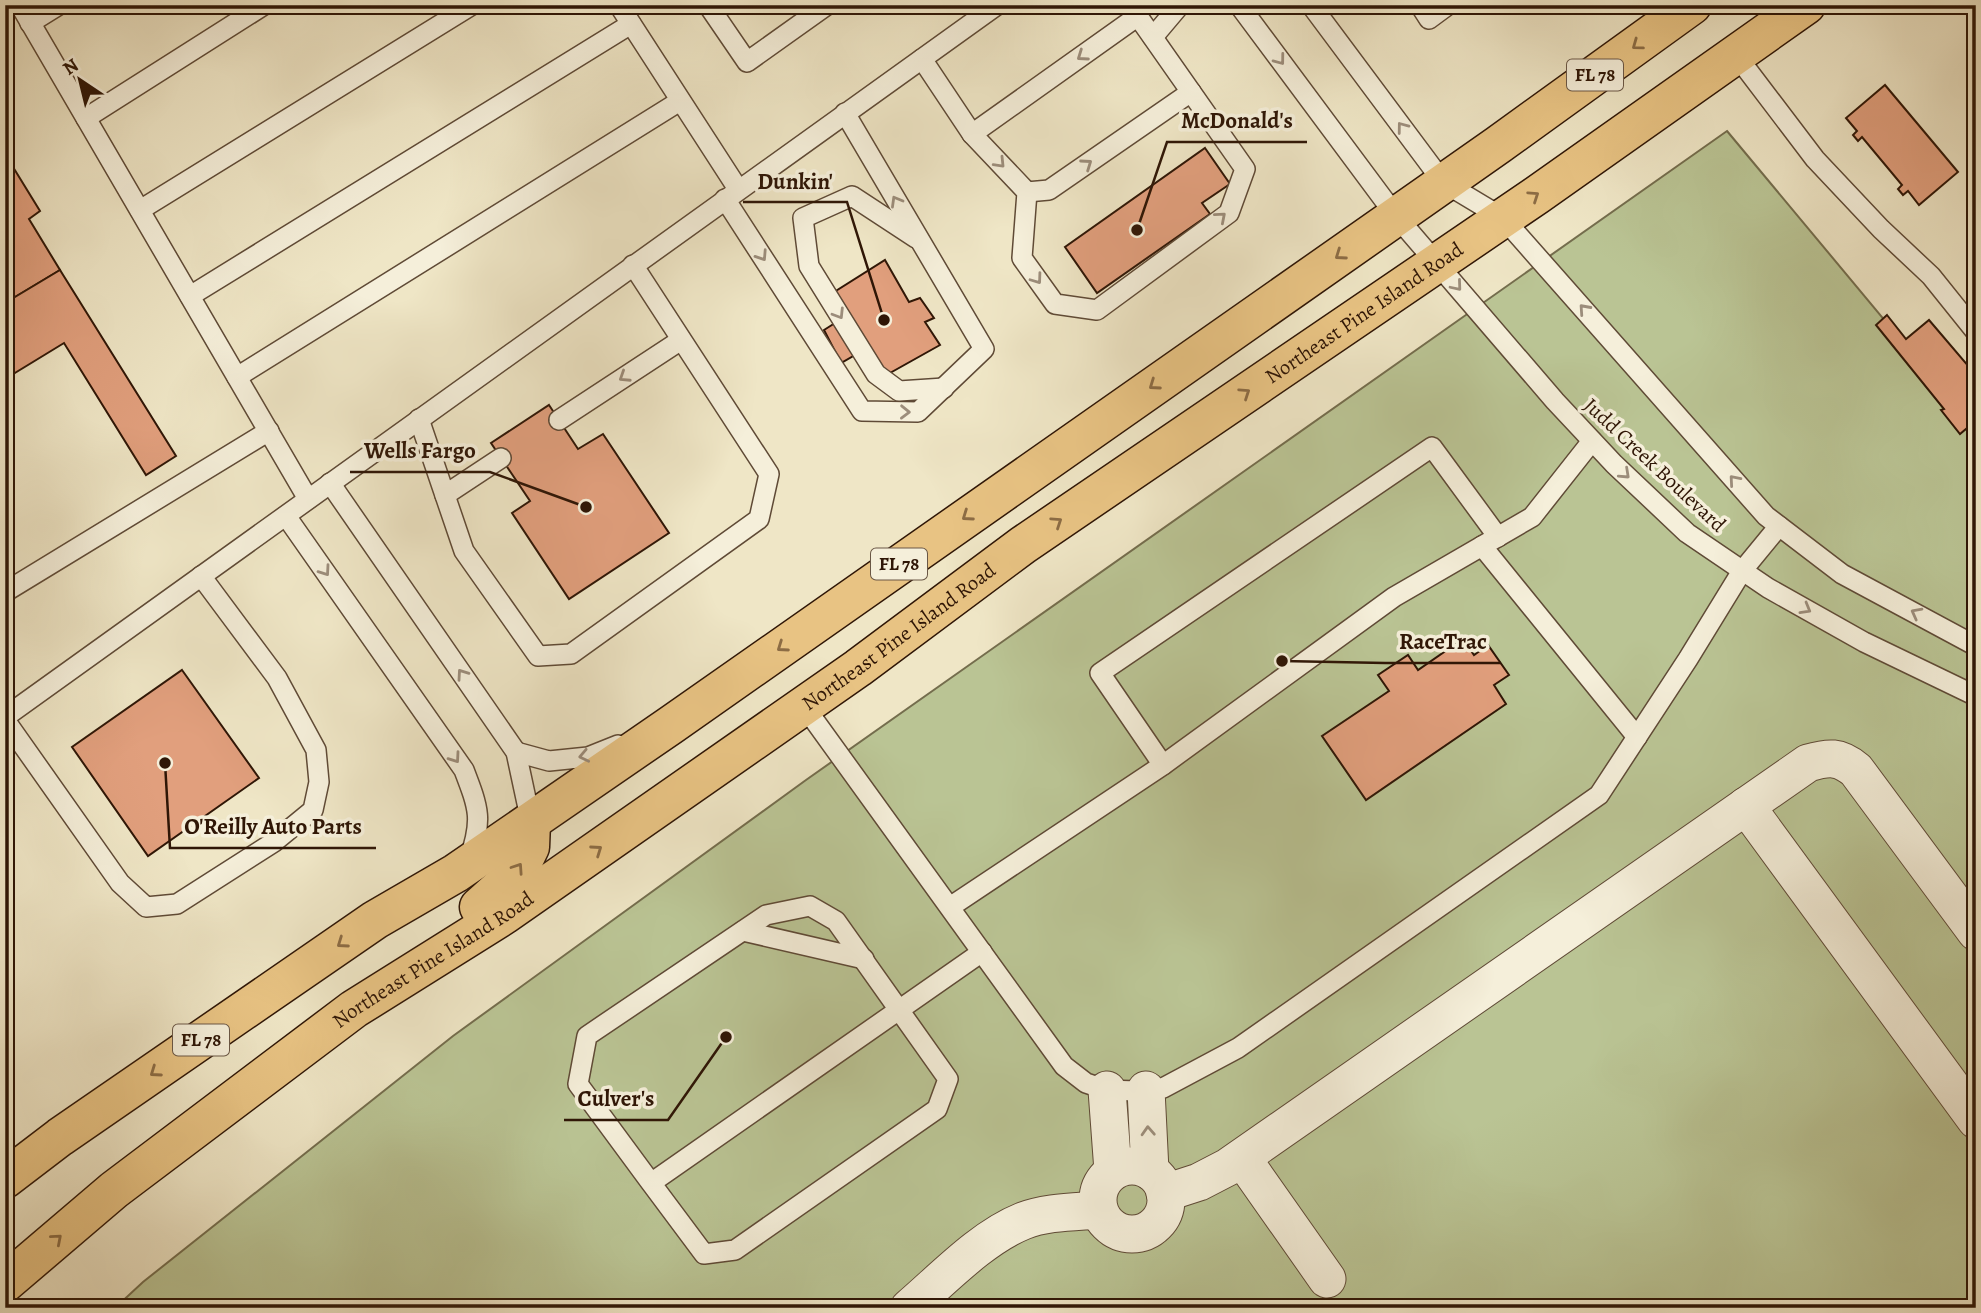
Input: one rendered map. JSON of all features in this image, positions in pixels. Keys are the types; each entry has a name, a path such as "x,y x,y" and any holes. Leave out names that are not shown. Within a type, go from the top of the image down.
{"main road":[{"name":"FL 78","path":"5,1179 60,1137 375,920 467,866 531,822 1396,216 1692,5"},
{"name":"Northeast Pine Island Road","path":"5,1283 114,1190 354,1009 504,915 804,706 1023,545 1503,218 1806,5"},
{"path":"179,1140 305,1026 484,903 518,872 530,847 531,822"}],"street":[{"path":"1146,1090 1157,1182 1163,1216 1156,1225 1135,1235 1112,1229 1099,1210 1099,1188 1113,1171 1135,1166 1157,1182 1199,1182 1242,1158 1808,763 1830,757 1843,760 1856,770 1974,926"},
{"path":"1746,806 1976,1119"},
{"path":"1107,1090 1113,1171"},
{"path":"1242,1158 1327,1279"},
{"path":"909,1308 994,1236 1025,1220 1099,1210"}],"lane":[{"path":"20,5 308,499"},
{"path":"30,23 59,5"},
{"path":"86,118 264,5"},
{"path":"140,210 472,5"},
{"path":"619,5 680,101 731,194 862,411 918,412 984,349 845,113"},
{"path":"708,5 747,62 827,5"},
{"path":"201,576 277,678 316,750 319,782 313,810 274,842 177,904 146,907 120,883 5,719 201,576 731,194 997,5"},
{"path":"1153,37 1180,5"},
{"name":"Judd Creek Boulevard","path":"1239,5 1396,216 1555,401 1592,441 1687,533 1742,571 1864,642 1976,696"},
{"path":"1311,5 1443,182"},
{"path":"1420,5 1429,19 1448,5"},
{"path":"922,59 972,134 1027,192 1022,258 1055,304 1097,310 1229,213 1245,169 1134,11 972,134"},
{"path":"190,296 631,24"},
{"path":"1736,55 1815,159 1881,229 1931,276 1976,332"},
{"path":"1027,192 1049,190 1191,92"},
{"path":"237,377 680,101"},
{"name":"Judd Creek Boulevard","path":"1443,182 1503,218 1766,516 1842,574 1976,646"},
{"path":"920,240 852,196 803,218 809,266 876,374 899,391 944,388"},
{"path":"419,419 464,551 538,656 571,654 759,519 769,474 633,265"},
{"path":"559,420 681,340"},
{"path":"5,592 269,431"},
{"path":"950,908 1163,765 1394,597 1532,517 1592,441"},
{"path":"1163,765 1100,673 1433,447 1490,542 1637,737"},
{"path":"445,495 501,458"},
{"path":"330,483 516,752 531,822"},
{"path":"286,516 464,770 475,800 479,822 467,866"},
{"path":"804,706 1063,1066 1086,1083 1107,1090 1163,1088 1238,1048 1599,794 1742,571 1779,526"},
{"path":"516,752 549,761 588,757 671,724"},
{"path":"810,906 836,921 948,1079 937,1109 735,1250 704,1254 578,1084 587,1036 743,931 766,915 810,906"},
{"path":"743,931 864,959"},
{"path":"651,1183 982,952"}],"green space":[{"path":"1727,131 1976,430 1976,1308 115,1308 143,1282 453,1036 806,780"}],"building":[{"path":"1885,85 1958,172 1919,205 1908,191 1903,195 1898,189 1902,185 1862,137 1858,141 1853,135 1857,131 1846,118"},
{"path":"1205,148 1230,184 1202,203 1210,214 1097,293 1065,247"},
{"path":"5,154 40,211 29,219 60,270 5,303"},
{"path":"885,260 909,302 920,298 934,318 925,322 940,345 881,378 862,351 841,363 824,330 846,316 831,294"},
{"path":"60,270 176,456 146,475 64,343 5,379 5,303"},
{"path":"1887,315 1906,339 1929,320 1976,375 1976,441 1966,429 1960,434 1941,410 1944,409 1876,325"},
{"path":"549,405 578,449 603,434 669,533 569,599 512,513 530,501 491,443"},
{"path":"1463,639 1474,655 1488,645 1509,675 1494,685 1506,704 1366,800 1322,736 1389,691 1378,675 1408,655 1418,670"},
{"path":"182,670 259,778 148,856 72,747"}],"place":[{"name":"McDonald's","path":"1137,230"},
{"name":"Dunkin'","path":"884,320"},
{"name":"Wells Fargo","path":"586,507"},
{"name":"RaceTrac","path":"1282,661"},
{"name":"O'Reilly Auto Parts","path":"165,763"},
{"name":"Culver's","path":"726,1037"}]}
